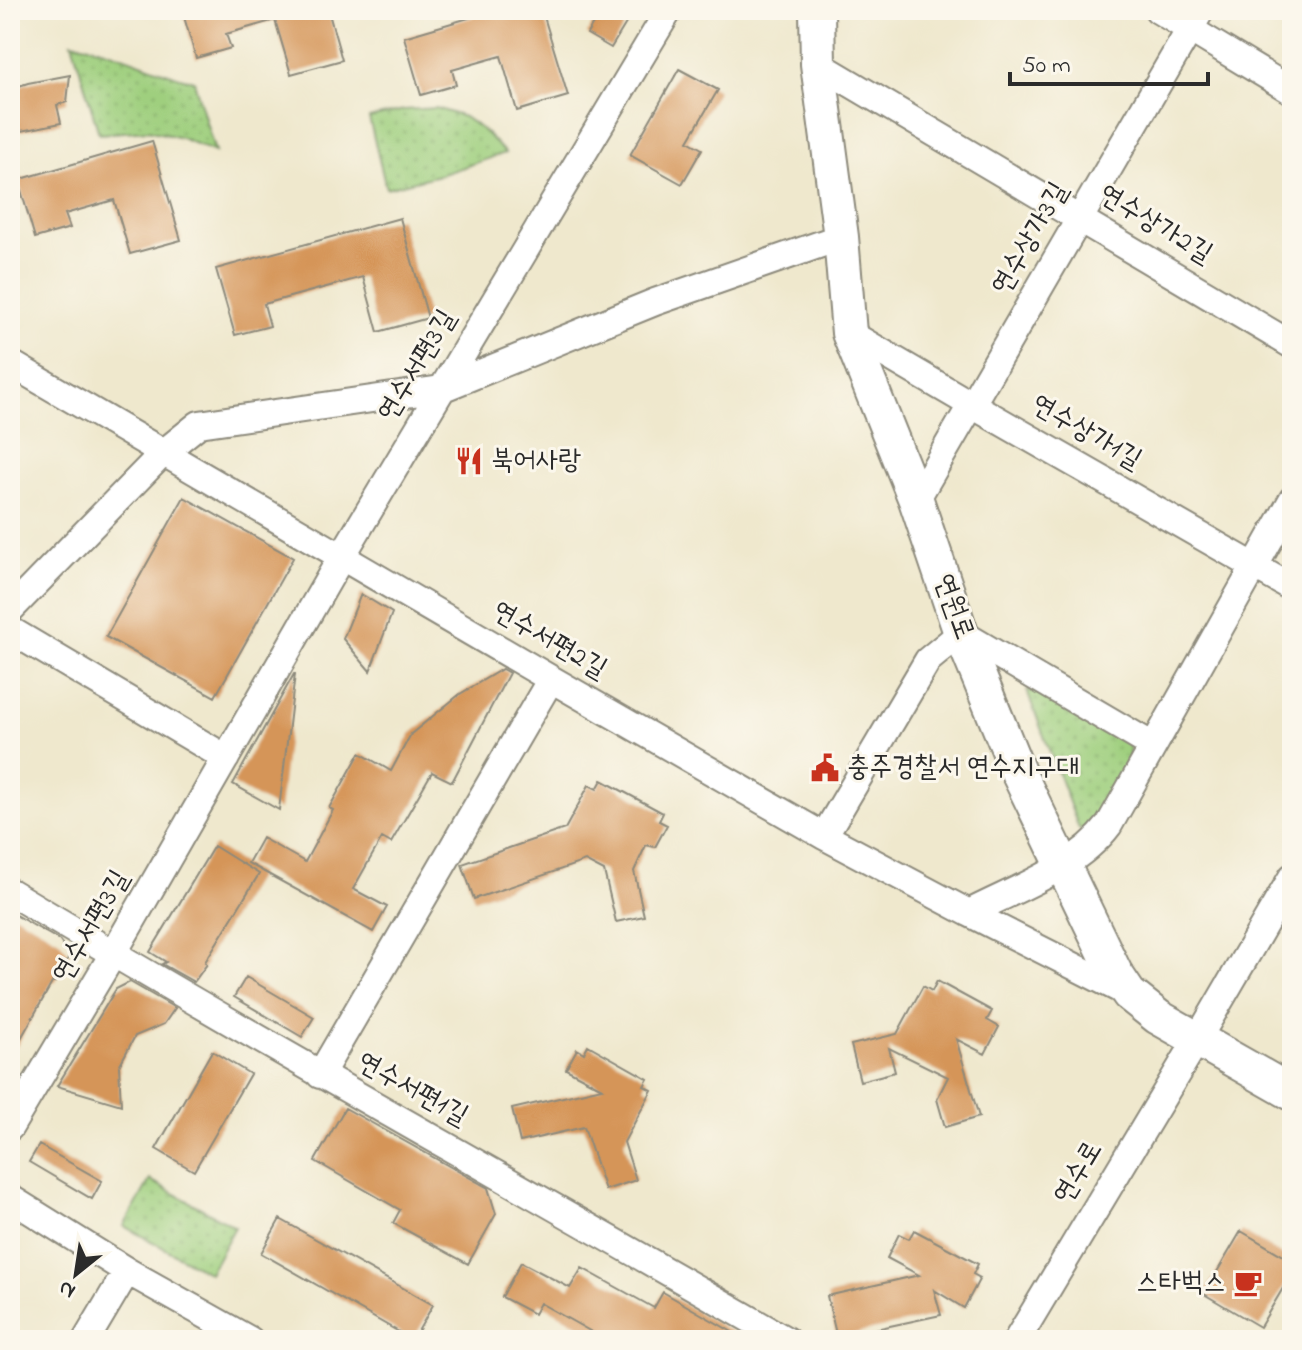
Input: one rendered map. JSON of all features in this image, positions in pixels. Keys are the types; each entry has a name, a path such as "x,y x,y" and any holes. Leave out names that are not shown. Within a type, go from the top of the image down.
{"street":[{"name":"연수서편3길","path":"10,1127 342,556 669,10"},
{"name":"연원로","path":"817,10 818,64 841,237 849,333 916,500 961,633 1018,772 1115,973 1129,994 1158,1017 1292,1093"},
{"path":"1158,10 1195,19 1292,91"},
{"name":"연수상가3길","path":"916,500 1195,19"},
{"name":"연수상가2길","path":"818,64 1292,345"},
{"path":"10,610 163,453 199,424 441,389 655,302 841,237"},
{"name":"연수상가1길","path":"849,333 1292,588"},
{"name":"연수서편2길","path":"10,363 824,836 1129,994"},
{"path":"969,913 1063,866 1098,839 1109,825 1292,500"},
{"path":"10,630 226,758"},
{"path":"824,836 928,660 961,633 1153,746"},
{"path":"320,1075 551,679"},
{"name":"연수로","path":"1017,1340 1292,877"},
{"name":"연수서편1길","path":"10,892 320,1075 543,1199 786,1340"},
{"path":"10,1198 127,1271 250,1340"},
{"path":"86,1340 127,1271"}],"green space":[{"path":"72,42 194,81 215,152 181,138 148,130 99,134"},
{"path":"436,108 464,117 485,132 505,153 443,174 386,188 369,118 404,110"},
{"path":"1035,687 1130,744 1129,760 1088,832 1079,829 1027,691"},
{"path":"150,1180 235,1227 209,1273 124,1226"}],"building":[{"path":"182,10 328,10 342,60 291,74 275,20 226,34 231,48 196,58"},
{"path":"496,10 542,10 568,96 517,111 501,56 452,70 456,85 421,95 404,37"},
{"path":"601,10 634,10 611,48 587,34"},
{"path":"679,69 718,90 688,141 702,149 682,184 630,155"},
{"path":"70,75 67,102 57,105 61,123 21,131 10,109 10,89"},
{"path":"152,141 181,240 130,254 114,200 65,214 70,228 35,238 18,180"},
{"path":"400,218 428,318 378,332 363,277 264,304 270,326 235,335 216,269"},
{"path":"184,497 293,558 215,697 106,637"},
{"path":"361,594 392,613 370,671 343,639"},
{"path":"502,669 509,673 452,782 432,772 391,843 382,838 353,889 387,907 373,932 248,863 262,838 305,862 333,810 329,808 360,753 391,771 411,734 460,694"},
{"path":"295,674 279,810 233,784"},
{"path":"602,780 663,813 659,821 667,825 655,847 646,845 634,871 644,916 616,922 604,871 585,861 474,899 462,864 565,829 589,785 597,789"},
{"path":"214,846 259,874 194,982 162,964 166,962 150,952"},
{"path":"10,912 59,940 70,955 10,1058"},
{"path":"246,977 314,1017 302,1037 234,997"},
{"path":"937,981 992,1011 987,1020 999,1027 985,1054 956,1039 979,1117 945,1127 937,1099 948,1077 889,1048 895,1072 860,1081 851,1045 897,1034 923,986 932,991"},
{"path":"130,982 175,1008 164,1024 135,1036 119,1066 121,1105 57,1086 116,989"},
{"path":"588,1045 648,1079 644,1086 652,1090 624,1142 636,1180 605,1190 584,1127 520,1142 512,1109 602,1088 566,1069 577,1049 584,1053"},
{"path":"212,1051 250,1074 194,1171 156,1149"},
{"path":"345,1108 488,1188 496,1214 468,1264 393,1223 400,1210 315,1161"},
{"path":"39,1145 102,1181 92,1199 29,1162"},
{"path":"280,1219 433,1305 413,1340 261,1253"},
{"path":"914,1230 978,1264 973,1274 980,1278 964,1308 934,1290 941,1315 843,1336 842,1333 836,1334 827,1296 919,1275 887,1258 899,1234 909,1239"},
{"name":"스타벅스","path":"1241,1231 1292,1261 1292,1273 1260,1327 1204,1294"},
{"path":"521,1262 570,1288 582,1268 654,1308 663,1292 746,1340 606,1340 540,1303 534,1314 502,1297"}],"place":[{"name":"북어사랑","path":"469,461"},
{"name":"충주경찰서 연수지구대","path":"825,768"},
{"name":"스타벅스","path":"1248,1283"}]}
